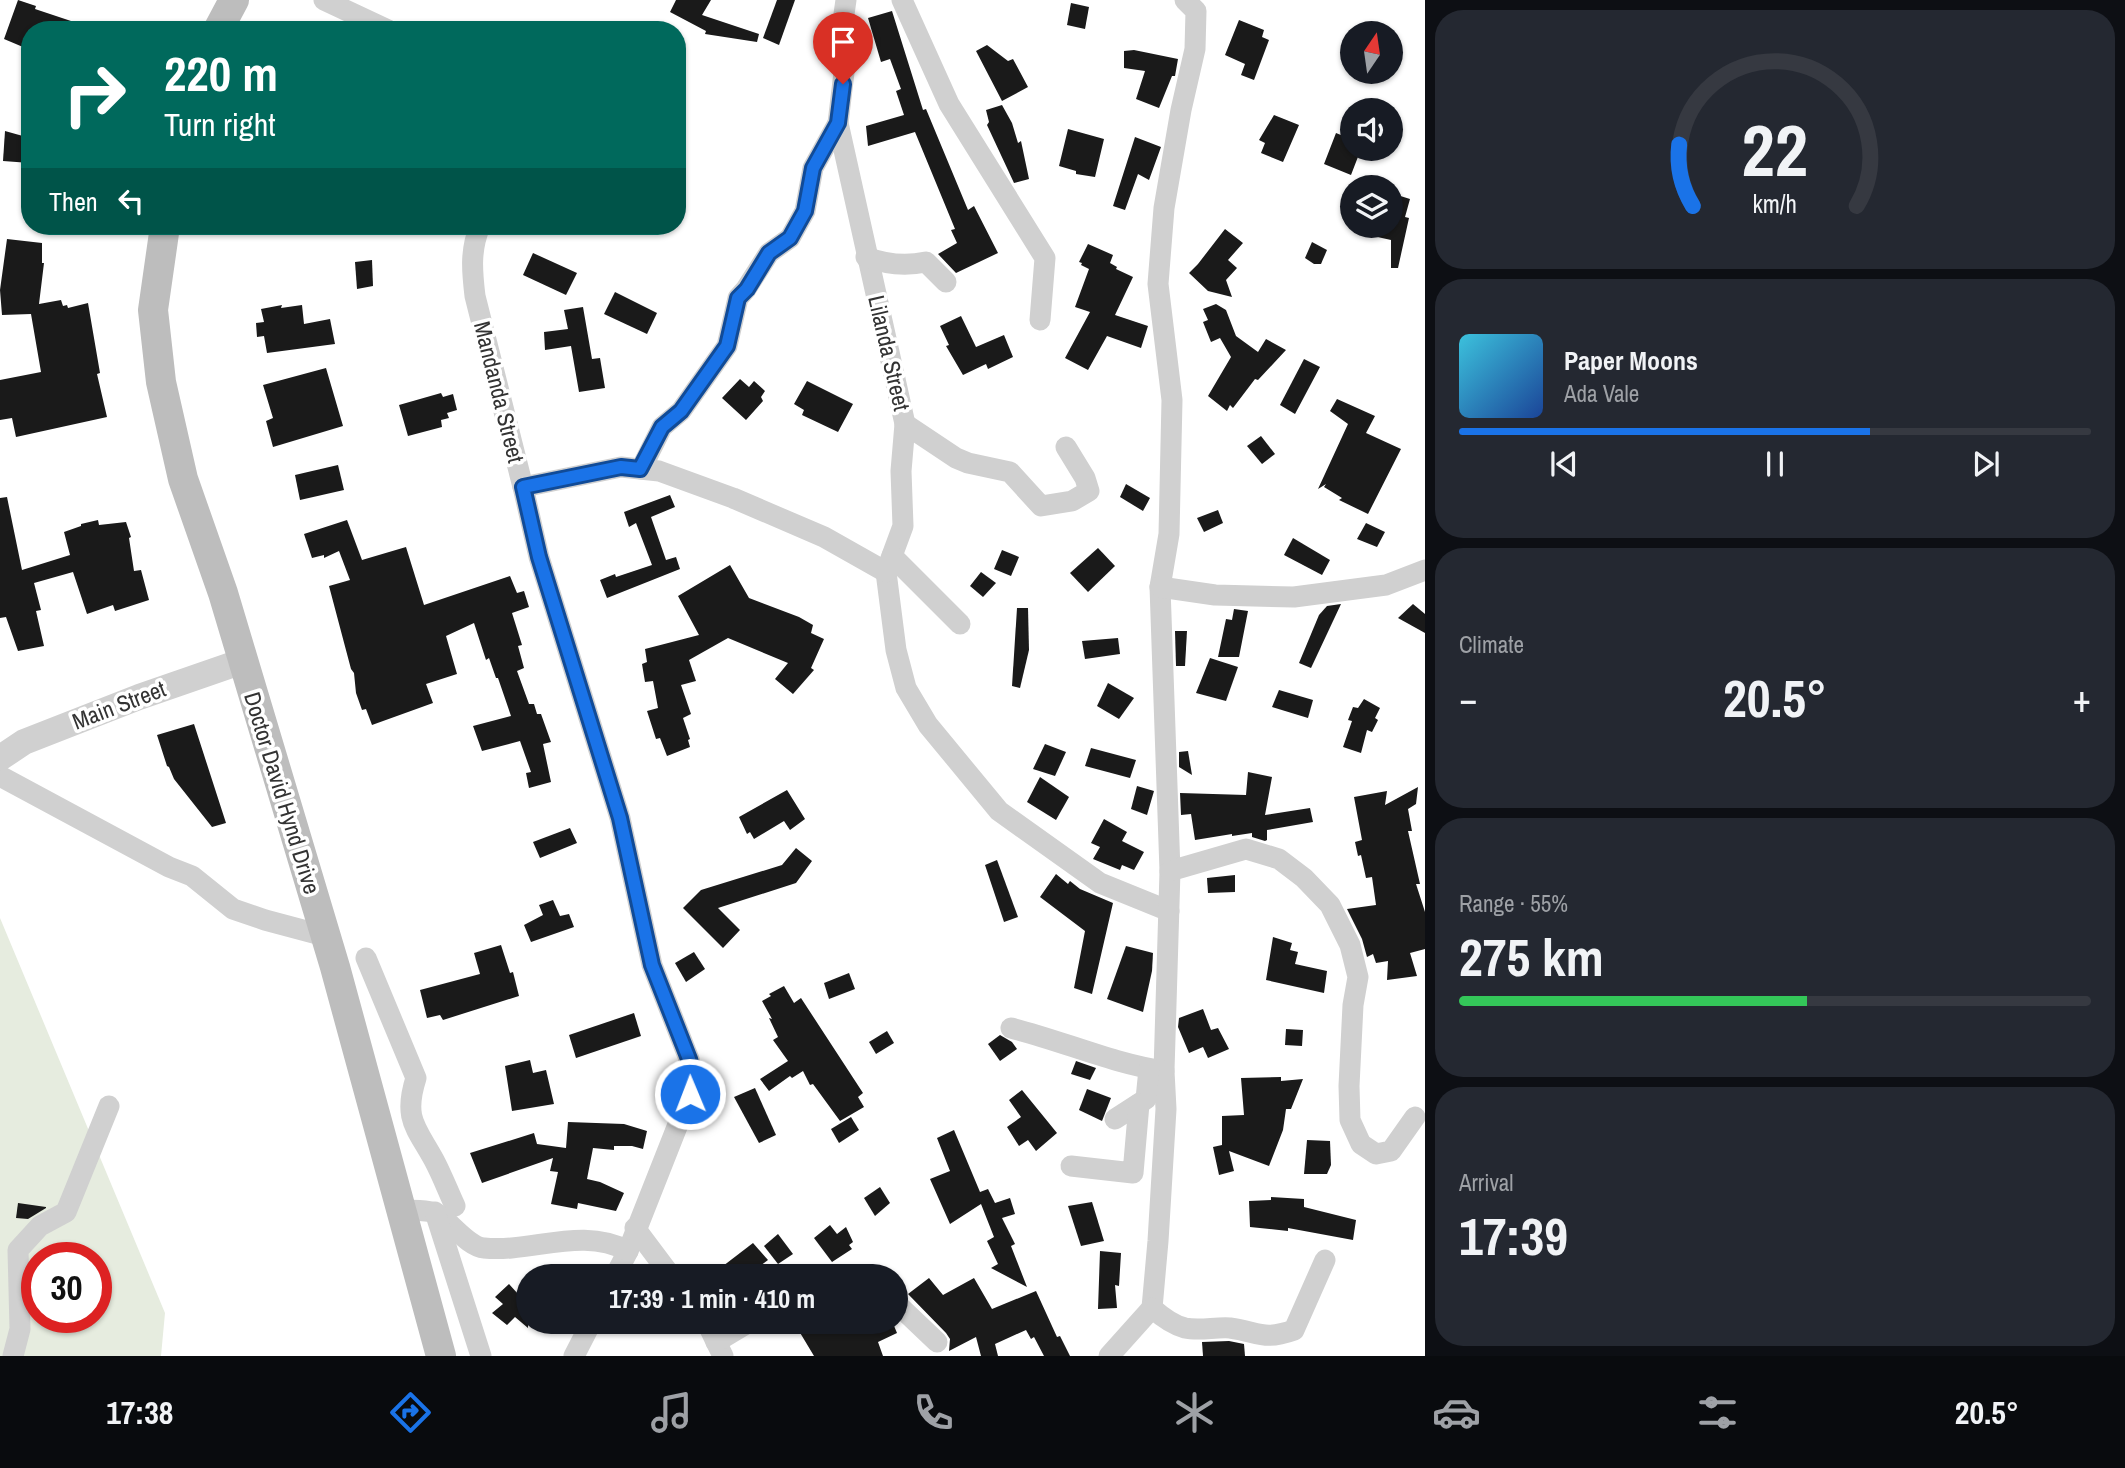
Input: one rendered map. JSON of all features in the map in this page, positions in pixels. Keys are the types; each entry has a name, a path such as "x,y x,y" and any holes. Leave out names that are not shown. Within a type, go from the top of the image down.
{"main road":[{"path":"223,21 234,0"},
{"name":"Doctor David Hynd Drive","path":"163,235 153,310 161,382 183,479 223,593 325,936 441,1356"}],"street":[{"path":"324,0 369,21"},
{"name":"Lilanda Street","path":"846,0 845,64 838,123 905,424 901,471 903,526 889,564 896,650 906,688 928,725 999,811 1100,883 1169,911"},
{"path":"902,0 949,104 1045,258 1040,320"},
{"path":"1115,1119 1146,1099 1156,1070 1169,911 1170,871 1160,587 1169,534 1172,400 1158,284 1164,208 1195,49 1196,11 1185,0"},
{"path":"640,469 662,427 681,411 727,346 738,298 747,289 769,253 790,238 805,211 813,168 838,123"},
{"name":"Mandanda Street","path":"476,235 471,265 475,296 539,557 620,818 652,965 692,1071 690,1094 621,1264"},
{"path":"866,257 880,262 926,262 946,282"},
{"path":"905,424 956,458 1010,472 1041,506 1072,501 1089,491 1085,478 1066,447"},
{"path":"523,487 621,467 659,471 733,498 889,564 960,624"},
{"path":"1160,587 1215,596 1294,597 1386,585 1425,570"},
{"name":"Main Street","path":"0,758 24,742 139,696 243,661"},
{"path":"0,776 169,867 192,876 233,909 325,936"},
{"path":"1170,871 1246,849 1279,859 1313,887 1330,905 1350,945 1358,976 1353,1005 1350,1120 1361,1144 1376,1154 1391,1151 1415,1118"},
{"path":"366,958 416,1079 410,1097 412,1124 435,1161 481,1356"},
{"path":"1011,1028 1045,1036 1090,1054 1156,1070"},
{"path":"1109,1356 1152,1308 1166,1109 1156,1070"},
{"path":"1071,1166 1133,1173 1139,1104"},
{"path":"13,1356 20,1329 18,1250 40,1226 66,1212 109,1106"},
{"path":"400,1210 445,1209 480,1248 499,1249 575,1240 619,1246 628,1251"},
{"path":"635,1228 662,1264"},
{"path":"1152,1308 1162,1317 1184,1328 1230,1328 1268,1347 1294,1330 1325,1260"},
{"path":"908,1314 937,1342"},
{"path":"574,1356 585,1334"},
{"path":"720,1349 737,1334"}],"shaded area":[{"path":"0,918 165,1313 161,1356 0,1356"}],"building":[{"path":"18,0 36,6 35,9 71,21 21,21 21,46 4,39"},
{"path":"676,0 711,0 702,15 759,34 757,42 705,34 706,31 670,12"},
{"path":"777,0 795,0 779,45 763,38"},
{"path":"1071,3 1089,7 1085,29 1067,25"},
{"path":"892,11 923,110 926,109 968,210 974,206 998,253 956,273 938,254 957,243 951,230 955,229 915,132 868,146 866,126 904,115 896,91 901,89 890,59 881,62 868,18"},
{"path":"1239,20 1264,30 1262,37 1269,40 1254,80 1241,75 1245,64 1225,55"},
{"path":"987,45 1008,61 1013,59 1028,87 1002,101 976,51"},
{"path":"1134,50 1178,59 1175,76 1172,76 1159,108 1136,99 1145,71 1124,68 1124,51"},
{"path":"1002,105 1012,123 1018,143 1021,141 1029,179 1014,183 987,125 989,122 986,110"},
{"path":"1274,115 1299,125 1283,162 1261,153 1265,143 1259,140"},
{"path":"1068,129 1104,139 1095,177 1076,174 1076,171 1059,166"},
{"path":"5,131 21,135 21,162 3,161"},
{"path":"1336,133 1340,135 1340,161 1356,161 1351,175 1324,164"},
{"path":"1135,137 1161,147 1149,180 1138,174 1125,210 1113,206"},
{"path":"1403,197 1410,199 1405,217 1409,218 1398,268 1391,268 1391,240 1382,238 1403,238"},
{"path":"1225,229 1243,243 1228,260 1237,268 1226,280 1232,297 1208,291 1189,273"},
{"path":"7,239 42,243 44,263 39,304 61,300 63,306 67,305 68,308 88,303 100,373 97,374 107,417 16,437 12,418 0,420 0,380 41,372 31,314 2,315 0,290"},
{"path":"1312,242 1327,250 1321,264 1314,264 1305,258"},
{"path":"1088,244 1113,255 1110,263 1133,277 1115,315 1148,326 1141,348 1107,336 1088,370 1065,358 1090,312 1075,307 1089,269 1079,262"},
{"path":"533,253 577,273 566,295 523,275"},
{"path":"372,260 373,286 357,289 355,262"},
{"path":"615,292 657,313 647,334 604,314"},
{"path":"1216,304 1226,310 1236,336 1258,352 1266,339 1286,350 1258,380 1255,379 1233,408 1230,405 1227,411 1208,396 1231,357 1220,338 1211,342 1203,322 1208,320 1203,309"},
{"path":"282,305 281,308 302,305 304,324 330,319 335,344 267,353 264,336 257,337 256,323 264,322 261,309"},
{"path":"583,307 592,359 600,358 605,388 579,392 571,346 545,350 544,332 568,329 564,310"},
{"path":"961,316 976,347 1004,335 1013,357 988,369 986,364 963,375 946,346 949,345 940,326"},
{"path":"1304,359 1320,367 1295,414 1280,405"},
{"path":"326,368 343,426 273,447 266,421 273,418 263,385"},
{"path":"740,379 749,387 754,381 765,391 761,397 763,401 746,420 722,398"},
{"path":"807,381 853,404 838,432 802,415 804,410 794,404"},
{"path":"441,393 443,397 453,394 457,410 447,413 449,418 441,420 442,427 408,436 399,405"},
{"path":"1337,399 1375,416 1366,433 1401,449 1368,514 1339,500 1342,498 1324,487 1326,484 1318,489 1348,424 1330,411"},
{"path":"1261,436 1275,454 1262,464 1247,446"},
{"path":"338,465 344,490 300,500 295,475"},
{"path":"1126,484 1150,498 1143,511 1120,497"},
{"path":"670,495 675,507 651,517 666,560 676,557 680,569 607,598 600,580 652,565 636,523 629,527 624,512"},
{"path":"7,497 22,570 70,555 64,532 81,524 98,520 99,525 126,522 131,537 134,571 141,570 149,600 115,611 113,605 87,614 73,572 34,583 41,610 36,611 44,646 18,651 6,617 0,618 0,498"},
{"path":"1218,510 1223,523 1204,532 1197,518"},
{"path":"347,520 362,560 406,547 424,605 510,576 517,593 524,591 529,607 512,613 522,645 518,646 524,668 517,671 529,704 534,704 537,714 541,714 551,742 543,744 551,782 529,788 526,773 531,772 520,741 482,751 473,726 511,716 498,678 489,658 486,660 474,623 446,636 457,674 426,684 433,703 372,725 366,709 362,710 356,693 354,673 329,586 350,580 339,551 324,558 324,555 312,558 304,534"},
{"path":"1366,523 1385,532 1377,547 1357,539"},
{"path":"1293,538 1330,560 1322,575 1284,555"},
{"path":"1098,548 1115,566 1088,592 1070,573"},
{"path":"1002,550 1019,557 1011,576 994,569"},
{"path":"730,565 749,598 813,625 811,633 824,639 811,668 814,670 793,694 775,679 788,663 728,638 689,660 696,681 681,685 691,714 683,718 690,747 667,756 660,738 656,739 647,711 658,708 653,681 645,682 642,664 647,662 645,649 699,635 678,596"},
{"path":"981,572 996,583 983,597 970,586"},
{"path":"1341,604 1311,668 1299,663 1319,615 1327,606"},
{"path":"1413,604 1425,614 1425,633 1398,618"},
{"path":"1017,608 1028,608 1029,650 1020,688 1012,686"},
{"path":"1234,609 1248,611 1239,657 1218,657 1226,619 1232,620"},
{"path":"1175,631 1187,631 1185,666 1176,666"},
{"path":"1118,638 1120,654 1085,659 1082,641"},
{"path":"1210,658 1238,667 1226,701 1196,693"},
{"path":"1108,683 1134,698 1119,719 1097,706"},
{"path":"1279,690 1313,700 1308,718 1272,707"},
{"path":"1364,699 1380,708 1372,732 1367,730 1361,753 1343,747 1352,721 1348,720 1353,707 1358,708"},
{"path":"194,724 226,823 212,827 174,779 157,735"},
{"path":"1045,744 1066,752 1055,776 1033,769"},
{"path":"1091,748 1136,760 1130,778 1085,766"},
{"path":"1188,751 1192,775 1179,767 1179,752"},
{"path":"1248,772 1272,777 1265,815 1310,808 1313,822 1267,830 1265,841 1252,837 1252,833 1195,840 1191,814 1181,815 1180,793 1246,795"},
{"path":"1040,777 1069,797 1056,820 1027,802"},
{"path":"1137,786 1154,791 1147,815 1131,809"},
{"path":"1418,787 1416,804 1408,809 1412,831 1408,831 1420,884 1416,884 1425,912 1425,949 1410,953 1417,976 1387,980 1388,961 1376,963 1373,954 1367,957 1362,939 1347,909 1376,905 1372,877 1366,878 1355,842 1362,840 1354,797 1387,791 1385,805"},
{"path":"787,790 805,819 790,830 784,821 754,839 750,832 747,834 739,817"},
{"path":"1104,819 1127,832 1122,841 1144,852 1134,870 1122,865 1120,870 1093,859 1100,847 1091,843"},
{"path":"570,828 577,843 540,858 533,842"},
{"path":"796,848 812,861 796,883 718,908 740,930 723,948 683,908 701,890 782,865"},
{"path":"997,860 1018,917 1004,922 985,865"},
{"path":"1056,874 1068,884 1070,881 1080,889 1113,903 1092,994 1074,988 1085,931 1040,897"},
{"path":"1235,875 1235,892 1208,893 1207,878"},
{"path":"553,900 560,916 569,914 574,927 531,942 524,925 543,915 539,905"},
{"path":"1273,937 1292,943 1290,950 1298,952 1295,964 1327,971 1324,993 1266,980"},
{"path":"501,945 510,973 513,972 519,996 443,1020 440,1015 427,1018 420,990 480,974 474,953"},
{"path":"1126,946 1153,953 1143,1012 1107,999"},
{"path":"694,952 705,969 686,982 675,963"},
{"path":"849,973 855,989 829,999 824,983"},
{"path":"784,986 794,1003 801,998 863,1093 858,1097 864,1107 840,1121 813,1084 810,1085 803,1071 792,1078 790,1076 769,1091 760,1079 788,1061 773,1040 778,1037 762,1001"},
{"path":"1203,1009 1211,1030 1218,1028 1229,1049 1208,1058 1203,1047 1189,1053 1178,1027 1179,1018"},
{"path":"634,1013 641,1036 576,1058 569,1035"},
{"path":"1286,1029 1303,1030 1302,1046 1285,1045"},
{"path":"887,1031 894,1043 876,1054 869,1042"},
{"path":"1000,1035 1012,1042 1017,1049 1000,1061 988,1044"},
{"path":"530,1060 533,1073 546,1070 554,1104 512,1111 505,1066"},
{"path":"1076,1061 1096,1068 1090,1080 1071,1074"},
{"path":"1281,1077 1281,1081 1303,1079 1291,1109 1286,1109 1283,1130 1269,1166 1229,1151 1234,1171 1219,1175 1213,1147 1222,1145 1222,1116 1244,1115 1241,1078"},
{"path":"755,1088 776,1135 759,1143 734,1097"},
{"path":"1087,1089 1111,1098 1102,1121 1079,1110"},
{"path":"1022,1090 1057,1133 1036,1151 1028,1140 1019,1146 1007,1127 1021,1117 1009,1100"},
{"path":"851,1117 859,1130 839,1143 831,1129"},
{"path":"568,1122 624,1124 647,1131 643,1149 632,1146 614,1146 614,1150 593,1148 587,1179 624,1193 616,1211 578,1203 577,1209 551,1204 558,1172 550,1171 553,1158 482,1183 470,1153 534,1133 537,1144 566,1148"},
{"path":"954,1130 980,1192 988,1189 995,1203 1010,1198 1015,1214 1002,1218 1015,1244 1011,1246 1027,1287 991,1268 998,1264 987,1241 994,1237 981,1204 950,1224 930,1179 950,1171 937,1138"},
{"path":"1307,1140 1330,1141 1331,1165 1327,1174 1304,1174"},
{"path":"880,1187 890,1203 875,1216 864,1198"},
{"path":"1271,1197 1304,1199 1304,1207 1356,1220 1353,1240 1288,1228 1288,1231 1250,1227 1249,1201 1271,1200"},
{"path":"1092,1202 1104,1241 1081,1246 1068,1206"},
{"path":"18,1203 46,1208 28,1219 16,1218"},
{"path":"830,1225 837,1234 846,1227 853,1242 849,1245 852,1249 832,1262 814,1238"},
{"path":"778,1234 793,1254 778,1264 764,1246"},
{"path":"753,1243 768,1260 763,1264 726,1264"},
{"path":"1100,1251 1121,1253 1119,1286 1115,1285 1117,1308 1098,1309"},
{"path":"929,1278 943,1295 974,1278 992,1309 1036,1291 1057,1337 1060,1336 1070,1356 1044,1356 1034,1337 1031,1339 1026,1330 995,1344 998,1356 981,1356 976,1337 949,1351 950,1339 946,1333 908,1294"},
{"path":"509,1284 516,1292 516,1318 507,1325 492,1313 503,1304 495,1297"},
{"path":"801,1334 895,1334 878,1342 883,1356 814,1356"},
{"path":"1229,1341 1244,1344 1245,1356 1203,1356 1202,1342"}],"route":[{"path":"690,1094 692,1071 689,1059 652,965 620,818 539,557 523,487 621,467 640,469 662,427 681,411 727,346 738,298 747,289 769,253 790,238 805,211 813,168 838,123 843,84"}]}
